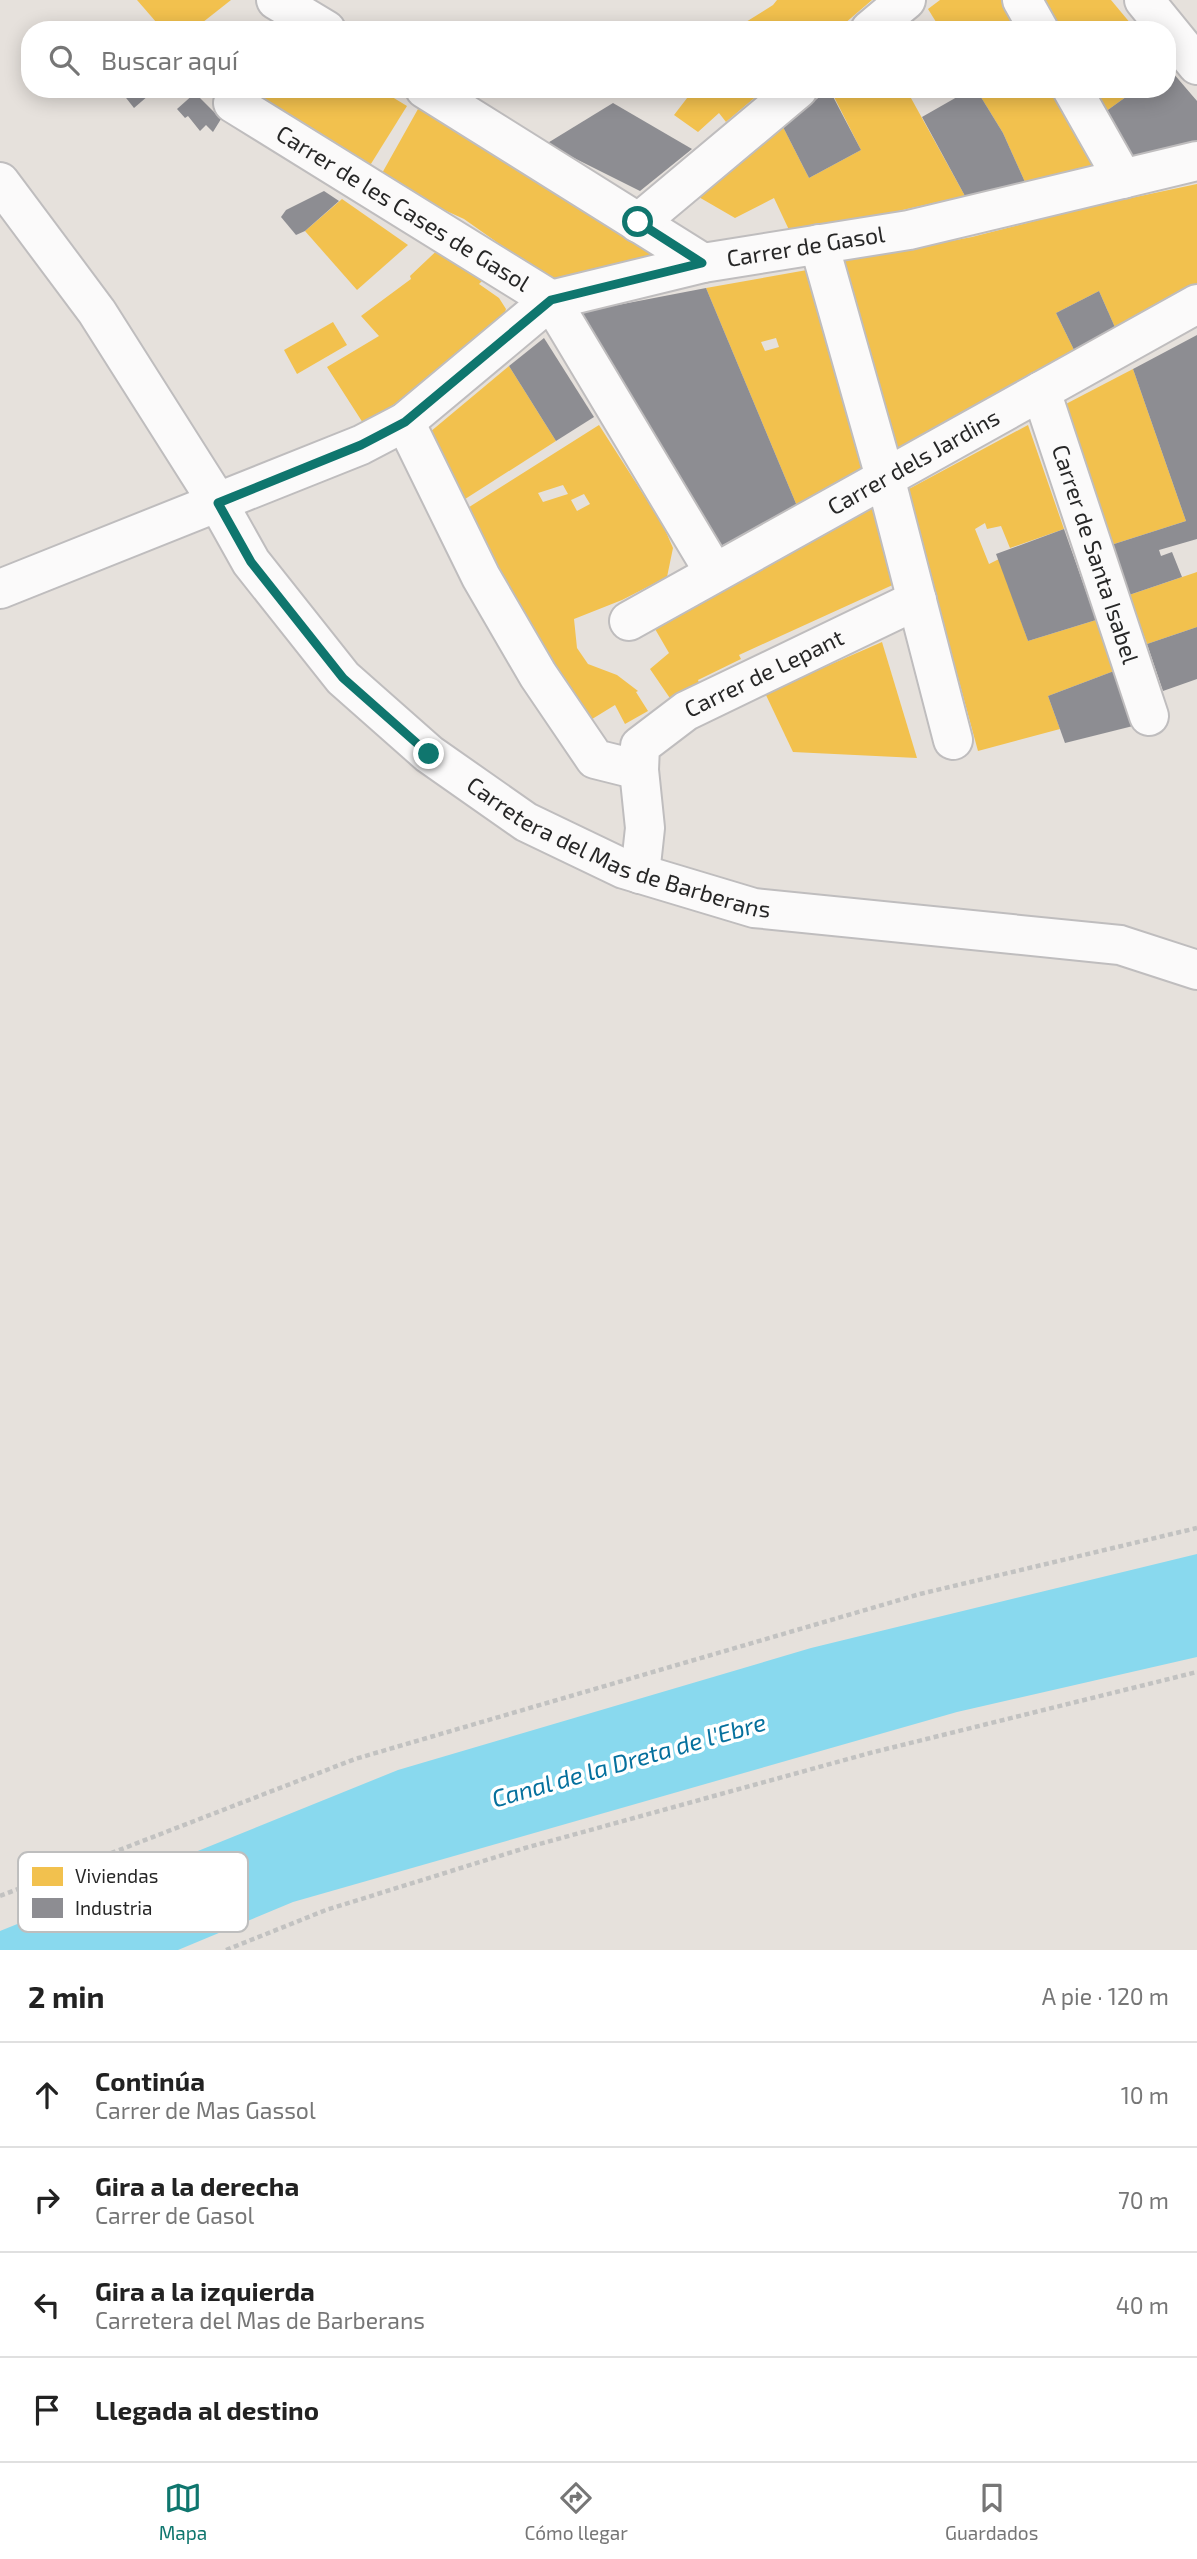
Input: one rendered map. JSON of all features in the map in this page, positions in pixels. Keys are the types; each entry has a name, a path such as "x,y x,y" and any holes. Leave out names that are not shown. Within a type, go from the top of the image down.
{"street":[{"path":"276,0 311,21"},
{"path":"881,21 906,0"},
{"path":"1022,0 1034,21"},
{"path":"1156,5 1167,21"},
{"path":"1176,34 1197,65"},
{"path":"439,98 702,263"},
{"path":"638,222 788,98"},
{"path":"1077,98 1123,179"},
{"name":"Carrer de les Cases de Gasol","path":"233,103 551,300 714,572"},
{"name":"Carrer de Gasol","path":"0,589 361,445 405,422 551,300 702,263 909,230 1197,161"},
{"name":"Carretera del Mas de Barberans","path":"0,182 97,312 218,503 251,562 343,678 429,754 526,822 624,869 754,908 1120,945 1197,970"},
{"path":"818,244 885,477 953,740"},
{"name":"Carrer dels Jardins","path":"629,621 1197,304"},
{"name":"Carrer de Santa Isabel","path":"1041,391 1149,716"},
{"path":"405,422 481,577 538,675 595,760 639,770 645,828 640,874"},
{"name":"Carrer de Lepant","path":"639,770 640,746 686,711 917,600"}],"path":[{"path":"114,1852 355,1759 920,1594 1197,1528"},
{"path":"226,1950 326,1910 525,1848 870,1753 1197,1672"},
{"path":"0,1896 18,1889"}],"water":[{"name":"Canal de la Dreta de l'Ebre","path":"1197,1554 1197,1657 957,1712 293,1902 248,1921 248,1852 195,1852 398,1770 811,1648"},
{"path":"18,1924 18,1932 221,1932 178,1950 0,1950 0,1931"}],"building: Viviendas":[{"path":"137,0 231,0 204,21 155,21"},
{"path":"777,0 872,0 848,21 747,21"},
{"path":"940,0 1003,0 1015,21 935,21 928,9"},
{"path":"1039,0 1111,0 1128,21 1051,21"},
{"path":"251,98 394,98 407,106 369,167"},
{"path":"687,98 754,98 726,122 719,113 698,132 674,115"},
{"path":"835,98 911,98 965,196 836,225 790,232 774,198 735,218 697,196 783,127 809,178 861,150"},
{"path":"982,98 1058,98 1096,163 1094,167 1025,182 1003,133"},
{"path":"1096,98 1124,98 1105,112"},
{"path":"418,109 456,129 654,256 553,282 464,219 418,198 381,175"},
{"path":"1197,184 1197,289 1117,332 1099,291 1056,313 1076,354 896,452 838,262 972,237 1098,205"},
{"path":"342,199 408,245 357,290 305,231"},
{"path":"447,241 483,280 479,284 499,298 506,309 503,319 417,391 363,423 327,367 379,336 361,316 411,279 410,276"},
{"path":"807,270 862,471 797,506 706,288","holes":["776,338 779,347 765,351 761,342"]},
{"path":"333,322 347,345 297,374 284,350"},
{"path":"509,366 556,441 462,501 430,432"},
{"path":"1133,369 1186,521 1111,545 1062,406"},
{"path":"599,425 663,525 673,548 667,577 622,600 574,619 577,648 588,664 617,675 638,691 636,692 648,711 625,724 615,705 584,724 527,636 466,509","holes":["563,485 568,494 543,502 538,493","584,494 590,504 577,511 571,500"]},
{"path":"1028,425 1064,529 1010,548 1001,526 987,529 985,523 975,529 989,564 999,559 1028,641 1096,620 1114,671 1048,696 1060,729 978,751 907,490"},
{"path":"872,504 897,583 739,655 741,659 698,680 705,699 678,710 650,669 669,653 651,622"},
{"path":"1197,572 1197,627 1147,644 1129,595"},
{"path":"882,642 917,758 793,752 765,693"}],"building: Industria":[{"path":"1176,76 1197,101 1197,147 1134,162 1105,112 1124,98 1176,98"},
{"path":"126,98 146,98 134,108"},
{"path":"189,98 200,98 221,119 213,132 206,125 200,131 188,116 185,118 177,109"},
{"path":"818,98 834,98 861,150 809,178 783,127"},
{"path":"955,98 982,98 1003,133 1025,182 965,196 922,117"},
{"path":"613,103 692,149 640,191 546,144"},
{"path":"324,191 339,201 305,231 296,235 281,217 286,210"},
{"path":"706,288 797,506 719,547 576,313"},
{"path":"1099,291 1117,332 1076,354 1056,313"},
{"path":"1197,335 1197,539 1159,550 1161,556 1172,552 1182,577 1129,595 1111,545 1186,521 1133,369"},
{"path":"544,338 594,417 556,441 509,366"},
{"path":"1064,529 1096,620 1028,641 996,554"},
{"path":"1197,627 1197,679 1163,691 1147,644"},
{"path":"1114,671 1133,726 1065,743 1048,696"}],"route":[{"path":"429,754 343,678 251,562 218,503 361,445 405,422 551,300 702,263 638,222"}]}
